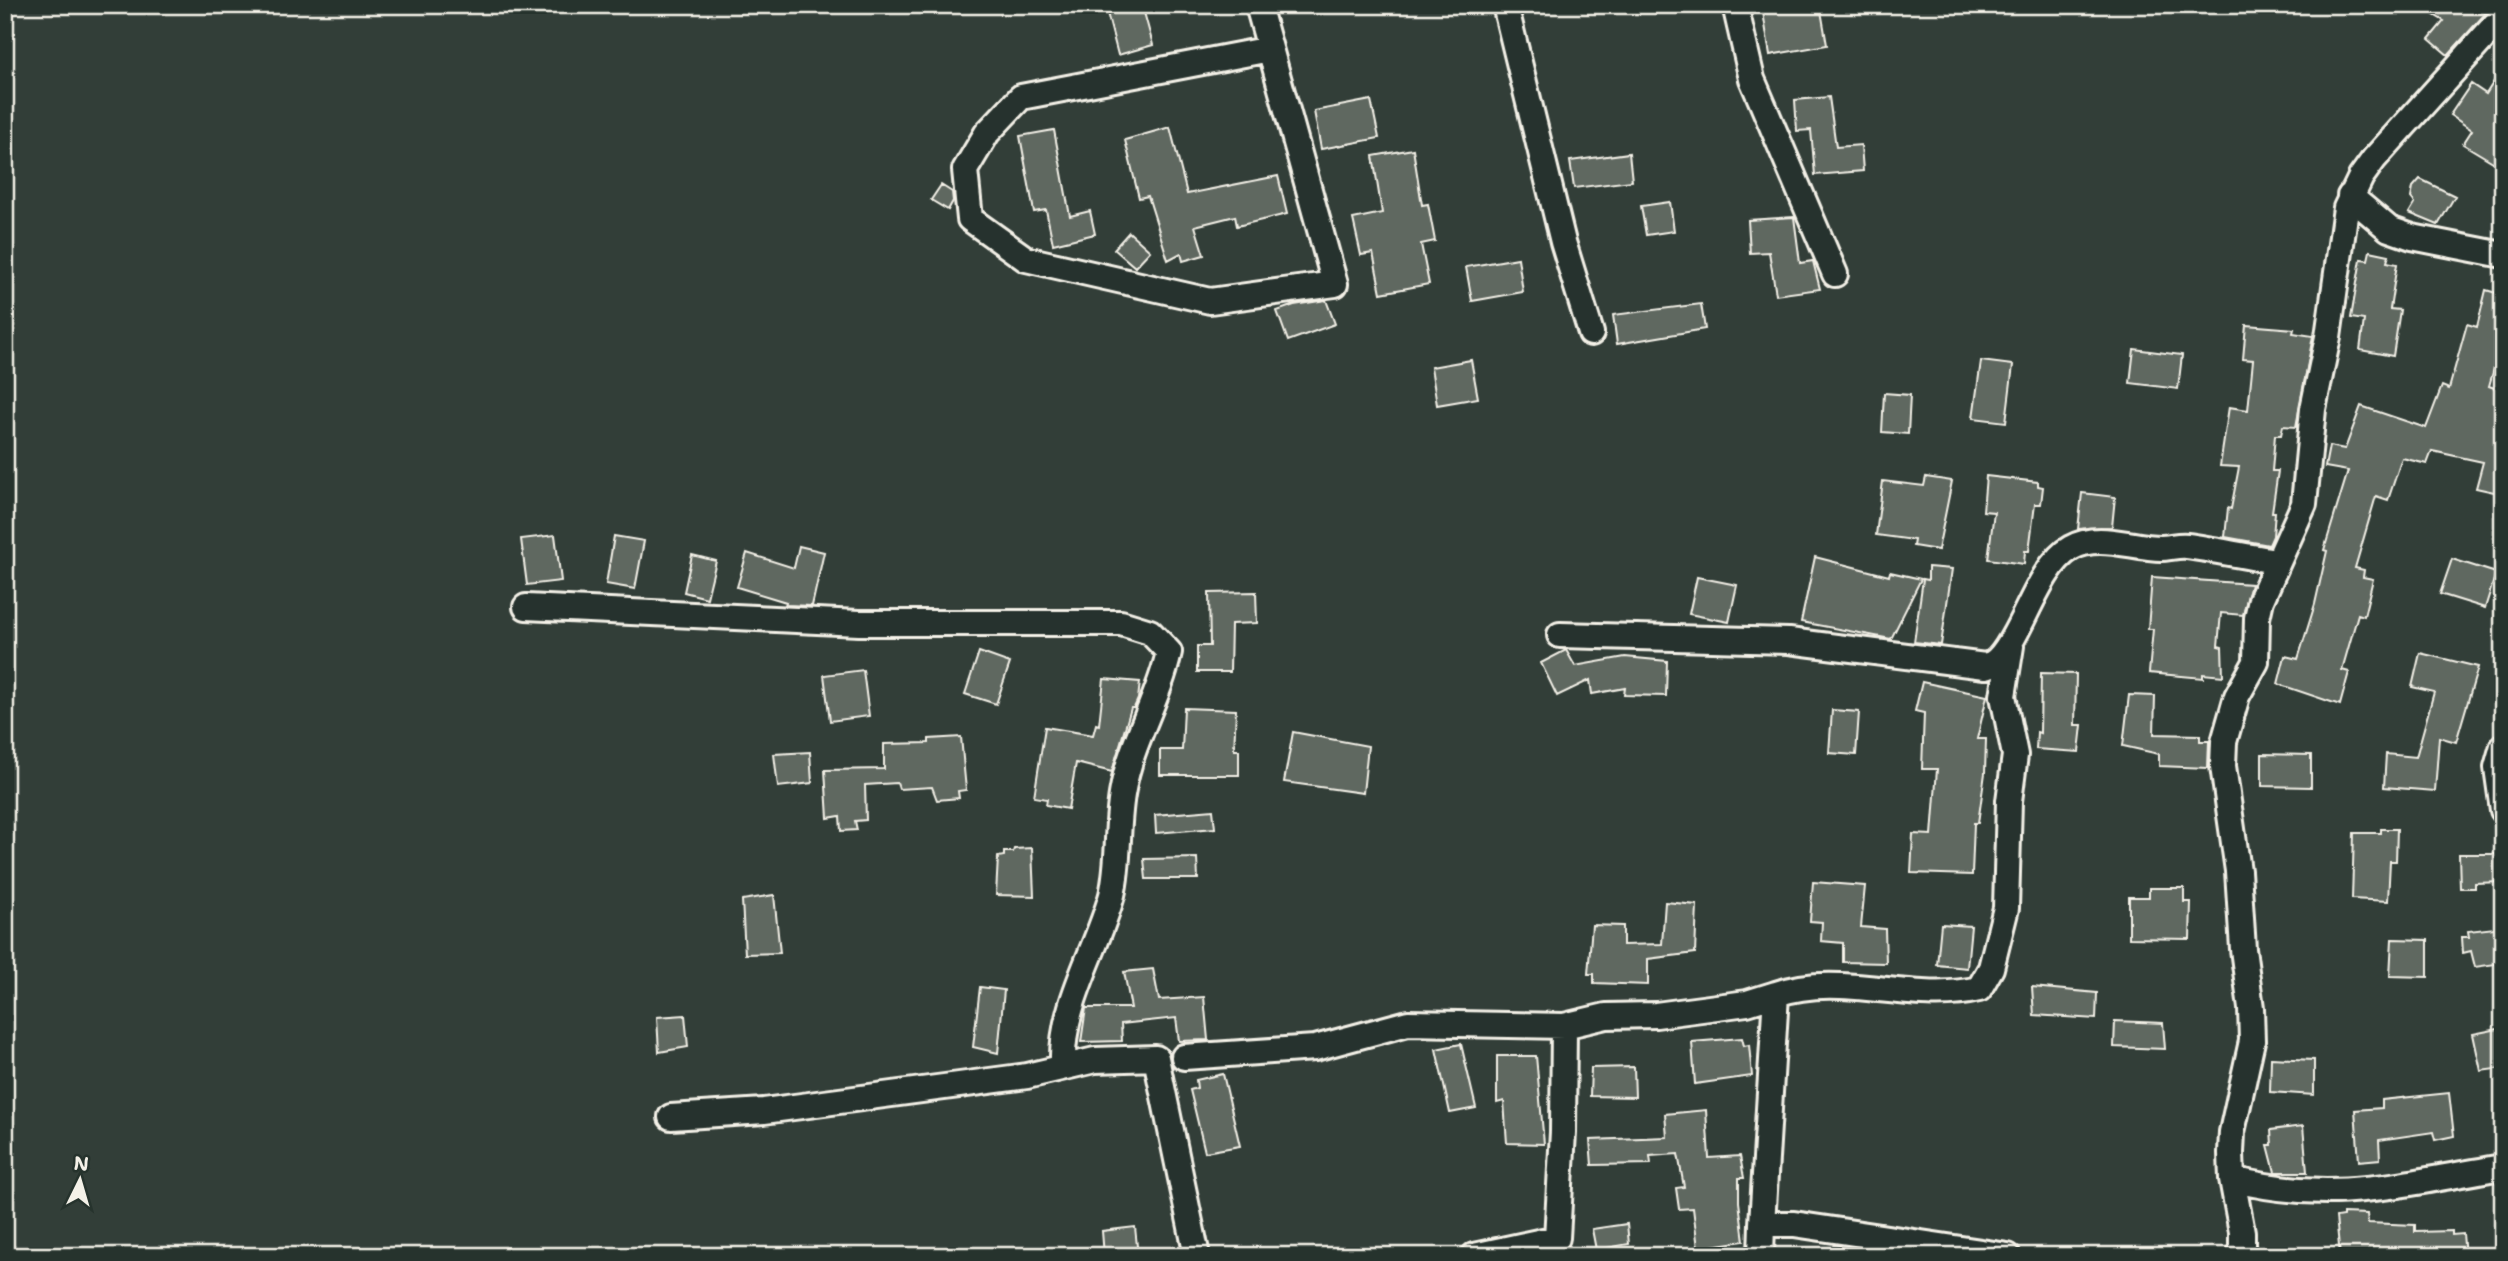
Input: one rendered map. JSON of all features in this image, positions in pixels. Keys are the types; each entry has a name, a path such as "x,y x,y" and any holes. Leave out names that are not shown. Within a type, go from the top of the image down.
{"street":[{"path":"1258,5 1335,284 1210,301 1026,259 970,219 965,170 987,133 1021,97 1270,49"},
{"path":"1505,5 1563,242 1591,333"},
{"path":"1735,5 1752,79 1835,274"},
{"path":"2241,1255 2242,1232 2232,1179 2232,1132 2252,1041 2251,1008 2243,949 2235,845 2223,766 2224,742 2237,696 2256,662 2256,618 2277,561 2304,503 2312,409 2328,337 2346,208 2350,196 2374,159 2503,16"},
{"path":"2350,196 2389,229 2412,237 2503,255"},
{"path":"1560,635 1789,641 1985,666 2000,660 2041,580 2058,558 2071,548 2097,541 2160,548 2185,546 2277,561"},
{"path":"526,607 859,623 1121,623 1150,632 1169,652 1123,786 1112,892 1096,943 1072,1000 1062,1042 1063,1067"},
{"path":"1184,1057 1315,1048 1408,1023 1564,1026 1606,1016 1656,1014 1747,1003 1794,988 1829,986 1955,995 1979,989 1991,968 2006,908 2009,802 2015,755 2003,696 2013,638"},
{"path":"2503,746 2497,768 2503,810"},
{"path":"1761,1256 1776,995"},
{"path":"1474,1256 1558,1238 1564,1026"},
{"path":"671,1116 764,1111 959,1086 1095,1060 1156,1059 1197,1256"},
{"path":"2232,1179 2274,1190 2373,1190 2503,1167"},
{"path":"1762,1224 1794,1224 2008,1256"}],"building":[{"path":"1105,5 1142,5 1153,45 1118,55"},
{"path":"1820,5 1827,45 1770,55 1763,12"},
{"path":"2417,5 2493,5 2448,55 2429,39 2444,21"},
{"path":"2503,67 2503,168 2463,144 2472,130 2450,115 2471,84 2486,94"},
{"path":"1829,97 1836,147 1861,145 1863,171 1815,175 1811,130 1797,131 1795,100"},
{"path":"1371,100 1379,138 1321,149 1314,111"},
{"path":"1170,127 1187,194 1278,176 1287,214 1237,226 1235,216 1195,226 1204,255 1183,261 1181,253 1168,260 1148,196 1139,198 1125,140"},
{"path":"1054,130 1070,216 1090,211 1095,234 1053,244 1046,210 1034,212 1020,136"},
{"path":"1413,149 1422,205 1428,204 1435,241 1421,244 1429,284 1381,293 1373,253 1361,255 1353,219 1382,213 1373,156"},
{"path":"1629,153 1632,181 1574,188 1570,161"},
{"path":"2420,179 2455,196 2438,225 2409,213 2415,203 2411,198 2413,187"},
{"path":"941,185 952,192 953,201 948,210 931,200"},
{"path":"1670,202 1674,231 1646,235 1641,206"},
{"path":"1794,217 1800,263 1813,261 1820,289 1776,295 1769,252 1750,253 1748,220"},
{"path":"1129,232 1150,251 1135,267 1114,249"},
{"path":"2370,251 2389,255 2387,262 2397,264 2390,309 2400,310 2393,356 2360,350 2364,320 2351,318 2361,259 2368,260"},
{"path":"1518,258 1523,292 1472,301 1466,267"},
{"path":"2486,290 2503,295 2503,337 2489,386 2503,391 2503,494 2476,488 2483,462 2432,451 2427,464 2402,458 2388,500 2376,496 2355,568 2364,570 2363,577 2373,579 2364,616 2358,614 2342,670 2349,672 2340,705 2278,684 2285,656 2298,659 2315,604 2327,551 2324,550 2348,471 2325,467 2329,446 2345,449 2361,406 2426,428 2442,386 2449,389 2467,324 2477,327"},
{"path":"1326,300 1335,324 1288,341 1277,311 1294,305"},
{"path":"1701,304 1705,329 1617,344 1613,315"},
{"path":"2246,325 2294,329 2293,333 2313,336 2296,427 2283,426 2281,435 2275,435 2272,471 2278,471 2272,512 2275,512 2273,536 2269,545 2225,537 2228,508 2231,509 2239,467 2220,466 2229,407 2248,410 2253,360 2243,359"},
{"path":"2134,349 2182,355 2178,389 2130,383"},
{"path":"1471,360 1478,398 1437,405 1431,367"},
{"path":"1981,361 2013,365 2006,422 1973,418"},
{"path":"1884,393 1910,395 1908,434 1882,432"},
{"path":"1986,476 2038,482 2038,486 2043,487 2041,504 2035,504 2029,551 2025,551 2024,564 1988,559 1994,512 1983,511"},
{"path":"1926,477 1952,481 1938,550 1913,546 1914,540 1876,535 1883,481 1924,486"},
{"path":"2082,493 2115,497 2112,527 2078,529"},
{"path":"555,535 561,581 527,585 521,539"},
{"path":"614,536 644,541 635,589 606,584"},
{"path":"799,546 824,552 812,606 785,605 786,602 737,587 747,553 794,568"},
{"path":"692,555 716,561 707,598 684,592"},
{"path":"1815,557 1889,576 1890,572 1921,579 1891,639 1801,622"},
{"path":"2452,559 2496,573 2485,608 2440,594"},
{"path":"1928,567 1952,569 1941,645 1914,642 1923,579 1928,580"},
{"path":"1697,577 1737,585 1729,622 1689,614"},
{"path":"2152,577 2251,584 2243,615 2221,613 2218,646 2222,647 2223,676 2203,674 2203,678 2149,673 2153,629 2148,629"},
{"path":"1256,592 1257,623 1231,624 1230,672 1197,672 1197,646 1210,646 1209,593"},
{"path":"1566,650 1575,666 1625,657 1667,661 1666,696 1624,695 1625,688 1592,694 1590,680 1557,696 1541,663"},
{"path":"979,652 1010,663 996,704 965,694"},
{"path":"2420,653 2478,667 2456,742 2439,737 2435,791 2384,787 2386,754 2416,757 2434,692 2412,687"},
{"path":"863,670 869,716 830,721 824,675"},
{"path":"2041,673 2076,674 2075,725 2082,725 2079,752 2036,749 2037,732 2040,733"},
{"path":"1104,679 1140,682 1138,699 1134,708 1131,708 1112,772 1076,763 1068,809 1046,805 1047,799 1034,797 1045,727 1093,735 1096,724 1099,725"},
{"path":"1922,682 1987,696 1977,739 1986,739 1985,773 1978,823 1974,823 1972,875 1911,873 1913,834 1932,835 1937,769 1922,769 1924,713 1915,711"},
{"path":"2129,695 2155,696 2154,734 2200,735 2200,741 2209,741 2208,768 2159,766 2159,754 2123,746"},
{"path":"1184,708 1236,710 1234,750 1239,750 1239,775 1160,775 1160,750 1182,750"},
{"path":"1832,710 1859,712 1856,755 1829,753"},
{"path":"1293,732 1368,746 1363,793 1284,782"},
{"path":"961,737 966,790 958,791 959,798 937,800 932,787 899,789 897,783 865,785 866,820 855,821 857,830 841,831 840,816 828,818 825,770 884,769 884,744 929,743 929,739"},
{"path":"810,752 812,783 778,787 774,754"},
{"path":"2262,754 2311,755 2311,787 2262,786"},
{"path":"1213,810 1215,828 1156,833 1155,815"},
{"path":"2381,829 2397,829 2396,861 2390,861 2388,901 2352,899 2354,833 2381,833"},
{"path":"1032,848 1034,896 996,895 998,857 1004,856 1004,852 1013,852 1014,849"},
{"path":"2459,854 2503,854 2503,882 2475,883 2475,888 2460,888"},
{"path":"1197,858 1198,879 1146,879 1144,859"},
{"path":"1813,882 1865,886 1861,927 1885,929 1886,963 1843,962 1843,943 1821,941 1822,922 1810,921"},
{"path":"2149,888 2184,888 2184,902 2191,902 2190,939 2129,938 2129,897 2149,897"},
{"path":"774,895 780,953 745,954 742,900"},
{"path":"1665,902 1697,905 1695,953 1648,959 1648,985 1594,983 1594,974 1588,974 1592,925 1623,926 1623,945 1662,944"},
{"path":"1941,924 1971,926 1967,968 1937,965"},
{"path":"2503,927 2503,963 2475,967 2471,951 2463,953 2462,937 2469,937 2468,931"},
{"path":"2392,939 2428,940 2428,977 2390,976"},
{"path":"1153,969 1159,1000 1204,997 1208,1040 1179,1041 1176,1018 1121,1024 1122,1041 1081,1042 1086,1008 1131,1008 1124,972"},
{"path":"980,987 1004,990 998,1053 973,1047"},
{"path":"2032,987 2097,993 2096,1019 2034,1015"},
{"path":"685,1015 688,1047 659,1052 657,1017"},
{"path":"2115,1021 2163,1023 2165,1049 2114,1047"},
{"path":"2503,1028 2503,1068 2481,1071 2473,1034"},
{"path":"1742,1038 1744,1046 1749,1045 1752,1076 1695,1084 1692,1042"},
{"path":"1461,1044 1476,1108 1450,1113 1436,1049"},
{"path":"1497,1056 1536,1056 1544,1144 1507,1143 1504,1101 1497,1103"},
{"path":"2271,1058 2314,1060 2314,1095 2270,1092"},
{"path":"1634,1067 1635,1097 1590,1096 1591,1068"},
{"path":"1223,1074 1240,1146 1205,1152 1190,1090 1197,1088 1196,1080"},
{"path":"2449,1093 2454,1136 2435,1140 2433,1132 2379,1140 2380,1159 2359,1161 2355,1110 2382,1108 2382,1100"},
{"path":"1706,1110 1709,1158 1740,1156 1744,1178 1739,1178 1739,1202 1744,1241 1698,1248 1693,1208 1679,1209 1676,1188 1684,1187 1678,1154 1650,1156 1651,1164 1592,1165 1590,1140 1667,1137 1665,1114"},
{"path":"2303,1126 2307,1172 2275,1172 2268,1145 2272,1145 2271,1130"},
{"path":"2343,1213 2367,1214 2368,1223 2415,1225 2415,1232 2452,1231 2452,1235 2463,1234 2465,1256 2340,1256 2336,1217 2343,1216"},
{"path":"1627,1224 1629,1244 1596,1250 1592,1229"},
{"path":"1135,1227 1138,1256 1104,1256 1102,1231"}]}
